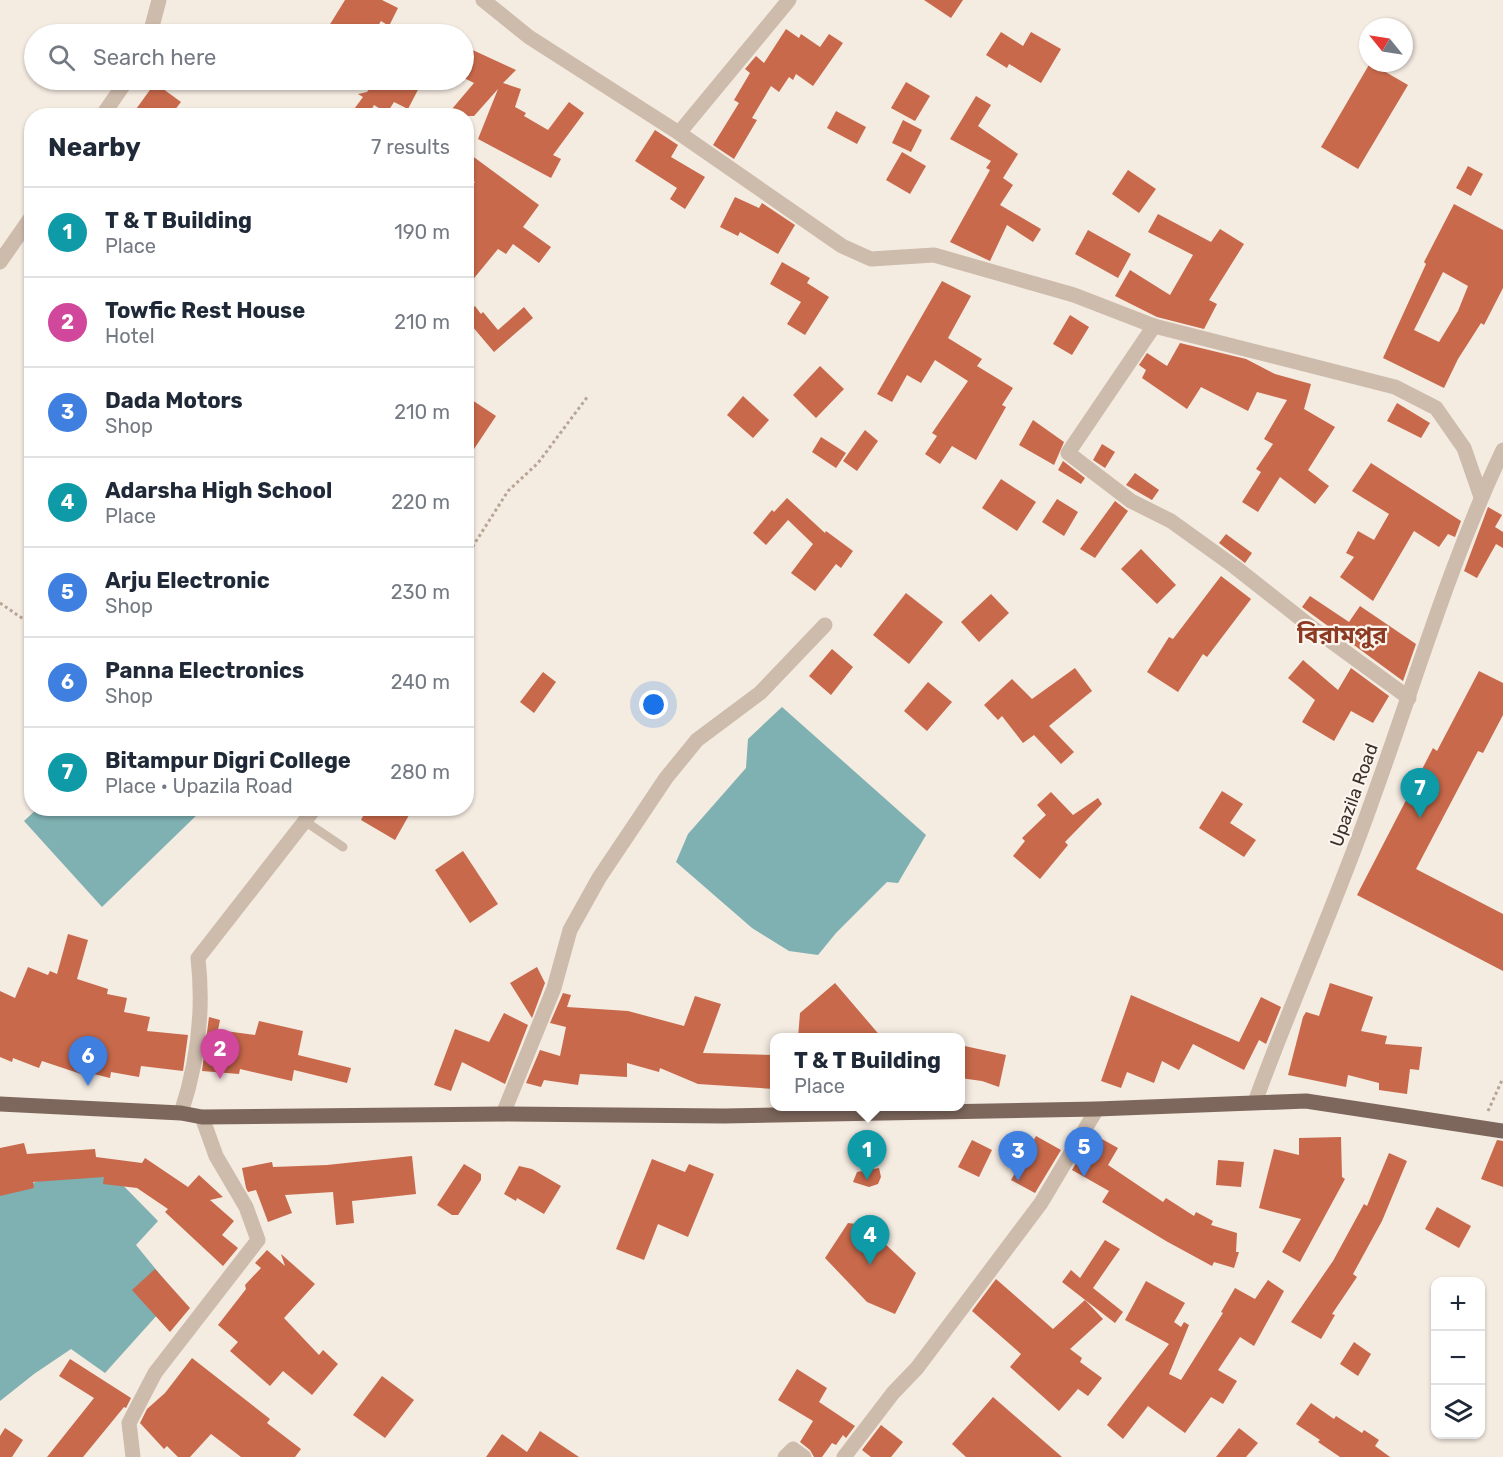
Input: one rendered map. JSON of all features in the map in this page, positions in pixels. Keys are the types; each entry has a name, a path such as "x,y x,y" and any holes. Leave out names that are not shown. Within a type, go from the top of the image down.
{"main road":[{"path":"0,1104 182,1113 202,1117 504,1114 724,1116 1097,1109 1306,1101 1503,1131"}],"street":[{"path":"153,24 159,0"},
{"path":"483,0 529,37 679,133 842,246 871,259 934,255 1074,295 1154,326 1359,376 1395,387 1436,408 1464,448 1481,497"},
{"path":"679,133 789,0"},
{"path":"108,108 120,90"},
{"path":"0,262 24,228"},
{"path":"1154,326 1068,453 1131,501 1171,521 1236,567 1310,626 1409,698"},
{"name":"Upazila Road","path":"1255,1102 1291,1005 1349,866 1481,497 1503,450"},
{"path":"504,1114 554,988 570,930 599,878 666,778 697,740 760,693 825,626"},
{"path":"182,1113 191,1082 200,1027 198,958 310,816"},
{"path":"844,1457 893,1393 917,1368 1041,1203 1097,1109"},
{"path":"133,1457 129,1423 155,1373 258,1240 246,1207 216,1156 202,1117"},
{"path":"785,1457 793,1449 804,1457"}],"lane":[{"path":"306,822 343,847"}],"path":[{"path":"474,544 508,491 538,463 588,396"},
{"path":"0,603 24,619"},
{"path":"1481,1127 1503,1078"}],"water":[{"path":"782,707 926,835 898,883 887,882 836,933 818,955 789,951 752,928 676,862 688,834 746,768 748,739"},
{"path":"29,816 196,816 102,907 24,821"},
{"path":"109,1171 158,1221 136,1245 176,1294 105,1373 71,1349 0,1401 0,1193 68,1172"}],"building":[{"path":"345,0 382,0 398,8 390,24 381,21 379,24 330,24"},
{"path":"924,0 963,0 951,18"},
{"path":"786,29 799,38 801,34 820,47 829,34 843,43 813,86 796,74 793,80 789,77 779,92 771,86 752,118 757,120 734,159 713,145 739,103 734,100 750,73 745,69 756,56 764,63"},
{"path":"1001,32 1023,46 1031,32 1061,49 1041,83 1009,64 1007,68 986,55"},
{"path":"474,51 516,70 503,83 521,89 515,107 526,113 524,116 548,130 569,102 584,113 553,155 561,159 551,178 478,139 498,89 474,116 474,108 453,108 468,90 474,90"},
{"path":"1365,72 1386,72 1408,85 1358,169 1321,147"},
{"path":"906,82 930,96 915,121 891,108"},
{"path":"150,90 165,90 181,102 176,108 137,108"},
{"path":"368,90 418,90 409,108 394,102 390,108 379,108 374,105 372,108 355,108 363,97 358,94"},
{"path":"976,96 991,105 978,126 1018,154 1003,178 1013,185 1000,205 1041,229 1033,242 1007,225 990,261 950,242 990,170 986,168 991,161 950,139"},
{"path":"836,111 866,127 857,144 827,128"},
{"path":"903,120 922,130 911,152 892,143"},
{"path":"655,130 678,145 671,157 705,177 685,209 670,199 677,188 635,161"},
{"path":"902,152 926,166 910,194 886,180"},
{"path":"474,157 539,205 523,227 551,247 539,263 513,244 506,254 498,249 474,278"},
{"path":"1468,166 1483,174 1471,196 1456,188"},
{"path":"1128,170 1156,189 1139,213 1112,194"},
{"path":"735,197 759,208 762,203 795,225 778,254 740,232 738,236 720,227"},
{"path":"1454,204 1503,230 1503,288 1484,325 1481,323 1458,359 1444,388 1383,358 1426,264 1424,262","holes":["1443,272 1468,286 1458,311 1439,342 1414,330"]},
{"path":"1158,214 1211,242 1220,229 1244,244 1209,300 1217,304 1204,329 1157,317 1115,296 1130,270 1170,295 1193,255 1148,232"},
{"path":"1088,230 1131,254 1118,278 1075,254"},
{"path":"782,262 810,278 807,283 829,297 805,335 787,324 801,302 770,284"},
{"path":"942,281 971,296 948,338 982,359 977,366 1013,388 1002,405 1006,407 976,460 952,446 940,464 925,454 937,436 932,433 968,381 935,360 921,383 907,375 892,402 877,394"},
{"path":"474,307 481,314 483,312 498,330 524,307 533,318 494,352 474,328"},
{"path":"1070,315 1089,327 1072,355 1053,344"},
{"path":"1180,343 1246,359 1275,374 1311,384 1304,409 1335,427 1308,470 1329,486 1315,504 1280,477 1258,512 1242,502 1261,472 1256,469 1273,444 1264,439 1287,400 1257,392 1248,411 1201,387 1187,409 1142,378 1146,370 1139,365 1147,353 1167,366"},
{"path":"820,366 844,389 816,418 793,395"},
{"path":"743,396 769,420 753,438 727,415"},
{"path":"474,401 496,416 474,449"},
{"path":"1397,403 1430,423 1421,438 1387,421"},
{"path":"1033,420 1064,442 1054,465 1019,445"},
{"path":"865,430 878,441 857,471 843,461"},
{"path":"821,437 846,453 836,468 812,452"},
{"path":"1102,444 1115,452 1105,468 1093,460"},
{"path":"1063,461 1085,478 1081,484 1058,470"},
{"path":"1371,463 1461,521 1455,537 1448,534 1439,547 1414,531 1373,601 1340,577 1354,557 1346,553 1358,531 1374,540 1389,514 1352,491"},
{"path":"1135,473 1159,490 1152,500 1126,485"},
{"path":"1001,479 1036,502 1017,531 982,508"},
{"path":"787,498 825,533 826,531 853,551 841,568 836,564 815,591 791,573 813,544 788,520 766,545 753,533 772,510 774,512"},
{"path":"1057,499 1078,512 1064,536 1042,522"},
{"path":"1115,501 1128,511 1095,558 1080,549"},
{"path":"1488,507 1502,515 1495,527 1503,532 1503,548 1496,544 1477,578 1464,571"},
{"path":"1226,534 1252,553 1245,563 1219,543"},
{"path":"1141,549 1176,585 1157,604 1121,569"},
{"path":"1221,576 1251,599 1207,657 1203,654 1178,692 1147,672 1169,637 1173,639"},
{"path":"906,593 943,622 909,664 873,635"},
{"path":"991,594 1009,613 979,642 961,622"},
{"path":"1310,596 1349,622 1360,606 1416,644 1403,681 1302,607"},
{"path":"832,649 853,667 831,695 809,676"},
{"path":"1303,660 1338,690 1351,668 1389,696 1373,723 1351,711 1334,741 1302,722 1315,700 1288,678"},
{"path":"1075,668 1092,691 1049,726 1074,752 1061,764 1034,735 1023,743 1002,716 998,720 984,705 1012,679 1032,699"},
{"path":"1479,671 1503,683 1503,715 1483,753 1478,751 1416,869 1503,914 1503,971 1357,895 1433,748 1437,751"},
{"path":"543,672 556,682 534,713 520,702"},
{"path":"928,682 952,702 927,731 904,711"},
{"path":"1222,791 1243,804 1230,823 1256,840 1244,857 1199,828"},
{"path":"1051,792 1073,815 1098,798 1102,804 1065,842 1068,845 1040,879 1013,856 1025,841 1022,838 1046,815 1037,805"},
{"path":"363,816 408,816 395,840 361,820"},
{"path":"463,851 498,904 470,923 435,870"},
{"path":"68,934 88,940 77,979 108,989 107,994 127,998 124,1012 150,1017 147,1031 188,1035 183,1071 141,1066 139,1077 111,1072 110,1078 82,1071 81,1074 42,1061 39,1068 13,1058 12,1062 0,1057 0,991 15,998 28,967 48,975 50,971 57,974"},
{"path":"537,967 545,983 532,1018 510,983"},
{"path":"835,983 878,1033 798,1033 800,1013"},
{"path":"1330,983 1373,997 1361,1031 1387,1036 1385,1044 1422,1047 1419,1070 1410,1069 1407,1094 1379,1090 1379,1083 1348,1075 1346,1087 1288,1075 1303,1017 1306,1012 1319,1016"},
{"path":"563,993 571,995 567,1007 628,1011 684,1026 695,996 721,1004 703,1053 770,1055 770,1089 698,1084 660,1068 659,1072 627,1063 627,1077 580,1074 578,1085 544,1080 541,1087 526,1083 540,1050 560,1056 566,1027 550,1023"},
{"path":"1131,995 1239,1042 1261,997 1281,1007 1266,1044 1259,1040 1244,1070 1193,1044 1179,1070 1162,1061 1154,1083 1127,1072 1121,1088 1101,1081"},
{"path":"504,1013 528,1025 505,1084 462,1062 451,1091 434,1085 455,1029 489,1042"},
{"path":"209,1017 220,1020 218,1030 255,1035 259,1021 303,1031 298,1055 351,1068 347,1083 294,1070 292,1081 240,1069 239,1074 202,1071"},
{"path":"965,1046 1006,1055 999,1087 965,1079"},
{"path":"1093,1134 1118,1148 1108,1165 1163,1202 1166,1198 1194,1216 1196,1212 1213,1221 1211,1225 1237,1233 1236,1252 1239,1252 1234,1268 1214,1262 1212,1266 1102,1202 1109,1191 1072,1170"},
{"path":"1036,1136 1061,1150 1035,1193 1011,1180"},
{"path":"1341,1137 1342,1177 1345,1179 1300,1262 1282,1252 1301,1219 1259,1208 1274,1149 1299,1155 1299,1138"},
{"path":"972,1140 992,1150 979,1177 958,1167"},
{"path":"1497,1140 1503,1141 1503,1187 1481,1179"},
{"path":"24,1143 27,1154 95,1149 96,1157 142,1163 145,1158 188,1187 199,1175 223,1197 210,1200 234,1221 222,1235 238,1248 223,1266 165,1212 168,1209 137,1188 103,1184 104,1177 33,1182 34,1188 0,1196 0,1148"},
{"path":"1389,1153 1407,1161 1382,1221 1353,1274 1357,1277 1332,1314 1335,1315 1321,1339 1291,1322 1333,1261 1364,1204 1367,1206"},
{"path":"412,1156 416,1194 352,1201 354,1223 336,1225 333,1192 285,1195 292,1213 268,1222 256,1190 248,1192 246,1188 242,1168 272,1162 273,1167 327,1165"},
{"path":"652,1159 685,1172 689,1164 714,1174 688,1237 658,1224 644,1260 616,1249"},
{"path":"1218,1160 1244,1162 1241,1187 1216,1185"},
{"path":"464,1164 481,1174 481,1180 458,1215 452,1215 437,1205"},
{"path":"519,1166 532,1169 561,1186 544,1214 517,1198 516,1201 504,1194"},
{"path":"879,1168 881,1177 878,1184 869,1187 853,1182 857,1172"},
{"path":"1437,1207 1471,1226 1459,1248 1425,1229"},
{"path":"848,1223 865,1225 916,1273 895,1314 867,1302 825,1258"},
{"path":"1105,1240 1120,1249 1093,1288 1123,1312 1115,1323 1062,1282 1071,1270 1080,1278"},
{"path":"267,1250 285,1266 281,1254 315,1284 284,1318 319,1355 323,1350 338,1364 312,1395 283,1371 270,1386 230,1351 238,1342 218,1325 246,1289 245,1285 261,1268 255,1263"},
{"path":"155,1269 190,1308 170,1332 132,1290"},
{"path":"996,1279 1053,1329 1085,1300 1103,1319 1070,1349 1082,1358 1080,1362 1102,1378 1088,1396 1078,1389 1059,1411 1010,1367 1021,1354 972,1311"},
{"path":"1268,1280 1284,1291 1254,1346 1240,1337 1218,1370 1237,1381 1223,1404 1211,1397 1185,1433 1148,1406 1123,1439 1107,1425 1169,1344 1125,1320 1146,1281 1185,1303 1174,1322 1181,1327 1184,1322 1189,1325 1169,1374 1181,1380 1223,1313 1221,1312 1235,1288 1255,1299"},
{"path":"1354,1342 1371,1354 1358,1376 1340,1364"},
{"path":"192,1358 270,1419 267,1423 301,1449 295,1457 241,1457 211,1434 190,1457 178,1457 167,1446 164,1449 140,1423 147,1409 165,1393"},
{"path":"70,1359 131,1398 126,1408 124,1407 83,1457 47,1457 94,1398 59,1376"},
{"path":"797,1369 827,1388 819,1402 855,1426 846,1438 843,1435 836,1445 832,1443 822,1457 814,1457 810,1450 800,1442 813,1421 778,1400"},
{"path":"382,1376 414,1400 385,1438 353,1415"},
{"path":"993,1397 1062,1457 966,1457 952,1444"},
{"path":"1311,1403 1334,1419 1336,1416 1362,1433 1364,1430 1379,1440 1375,1446 1390,1457 1340,1457 1318,1442 1320,1440 1296,1424"},
{"path":"881,1425 903,1442 891,1457 871,1457 862,1450"},
{"path":"5,1428 23,1440 12,1457 0,1457 0,1436"},
{"path":"1239,1428 1258,1443 1246,1457 1216,1457"},
{"path":"540,1431 579,1457 486,1457 502,1434 527,1452"}],"place":[{"name":"Bitampur Digri College","path":"1420,818"},
{"name":"Towfic Rest House","path":"220,1079"},
{"name":"Panna Electronics","path":"88,1086"},
{"name":"Arju Electronic","path":"1084,1177"},
{"name":"T & T Building","path":"867,1180"},
{"name":"Dada Motors","path":"1018,1181"},
{"name":"Adarsha High School","path":"870,1265"}],"district":[{"name":"বিরামপুর","path":"1342,635"}]}
